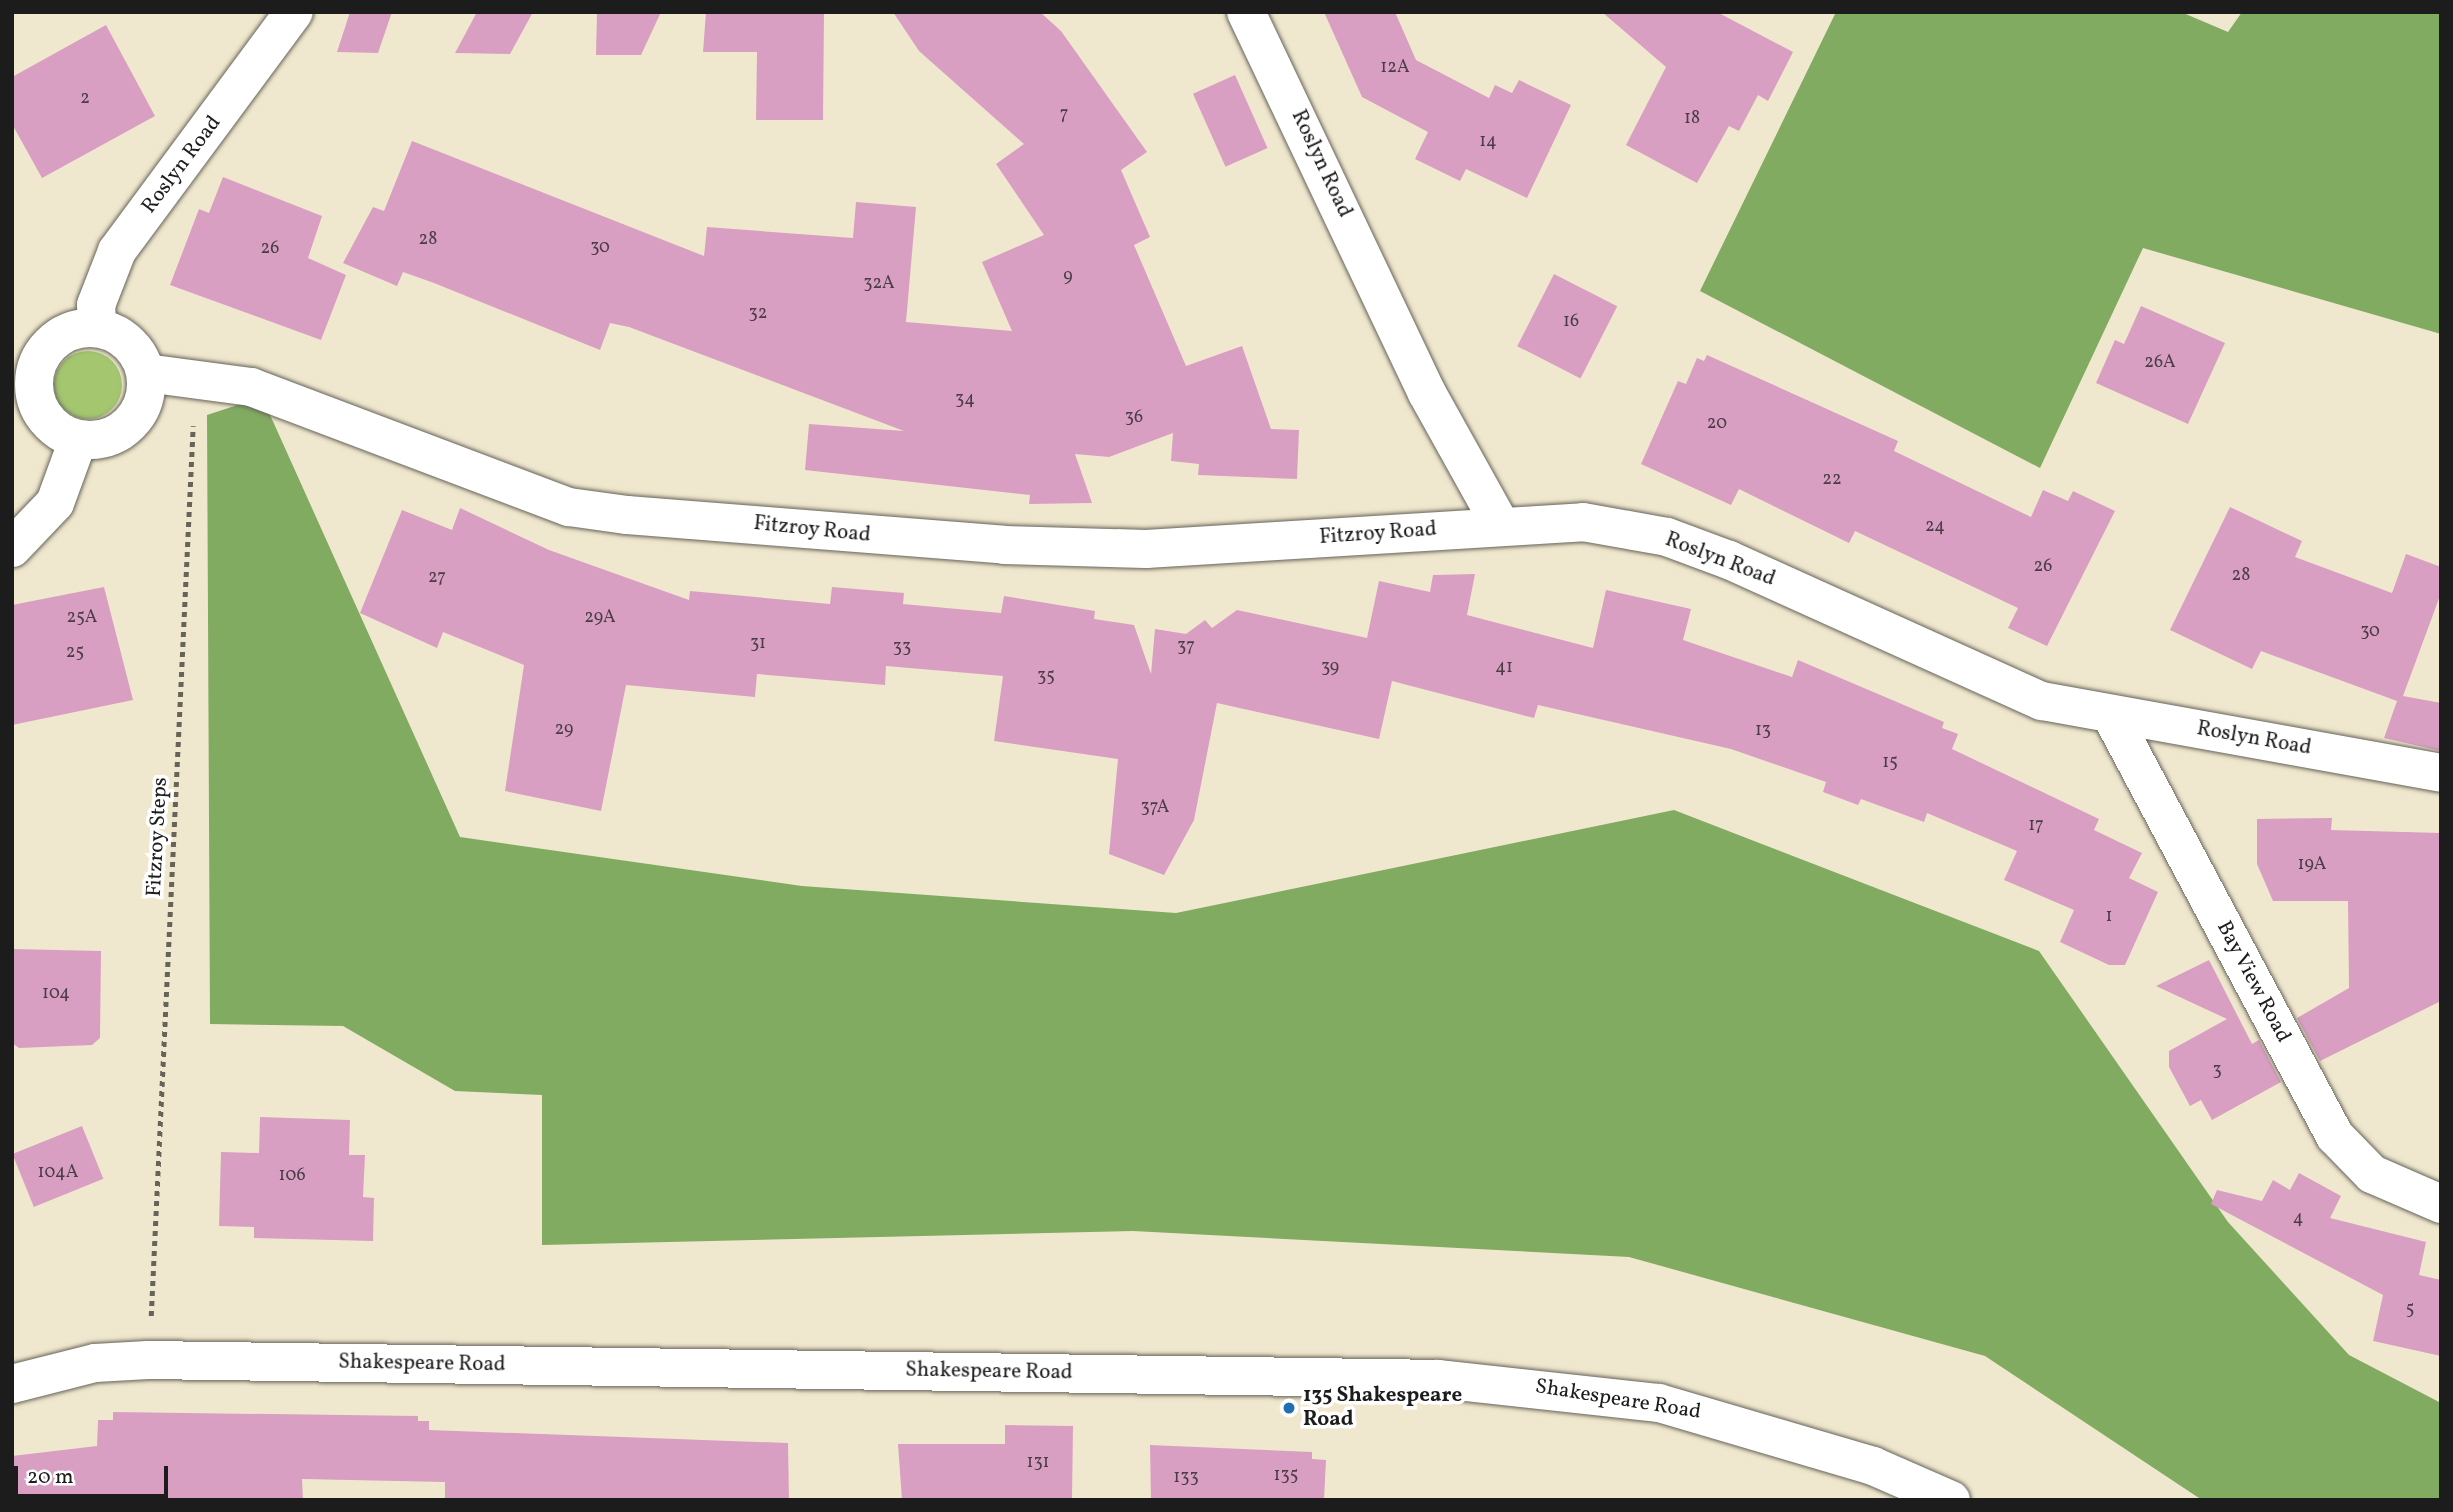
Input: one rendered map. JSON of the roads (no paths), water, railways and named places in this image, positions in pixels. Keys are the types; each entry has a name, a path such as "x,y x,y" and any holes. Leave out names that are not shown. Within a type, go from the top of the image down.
{"street":[{"name":"Roslyn Road","path":"97,328 96,305 117,251 294,12"},
{"name":"Roslyn Road","path":"1247,12 1427,393 1501,526 1584,523 1667,537 2042,701 2441,772"},
{"path":"97,328 129,342 144,390 116,435 78,440 49,423 23,397 49,345 63,334 97,328"},
{"name":"Fitzroy Road","path":"144,390 251,387 569,507 628,515 1004,545 1146,549 1501,526"},
{"path":"12,548 55,503 78,440"},
{"name":"Bay View Road","path":"2111,715 2335,1136 2372,1174 2441,1204"},
{"name":"Shakespeare Road","path":"12,1384 95,1363 148,1360 1438,1379 1659,1403 1874,1466 1951,1500"}],"place":[{"name":"135 Shakespeare Road","path":"1289,1408"}]}
